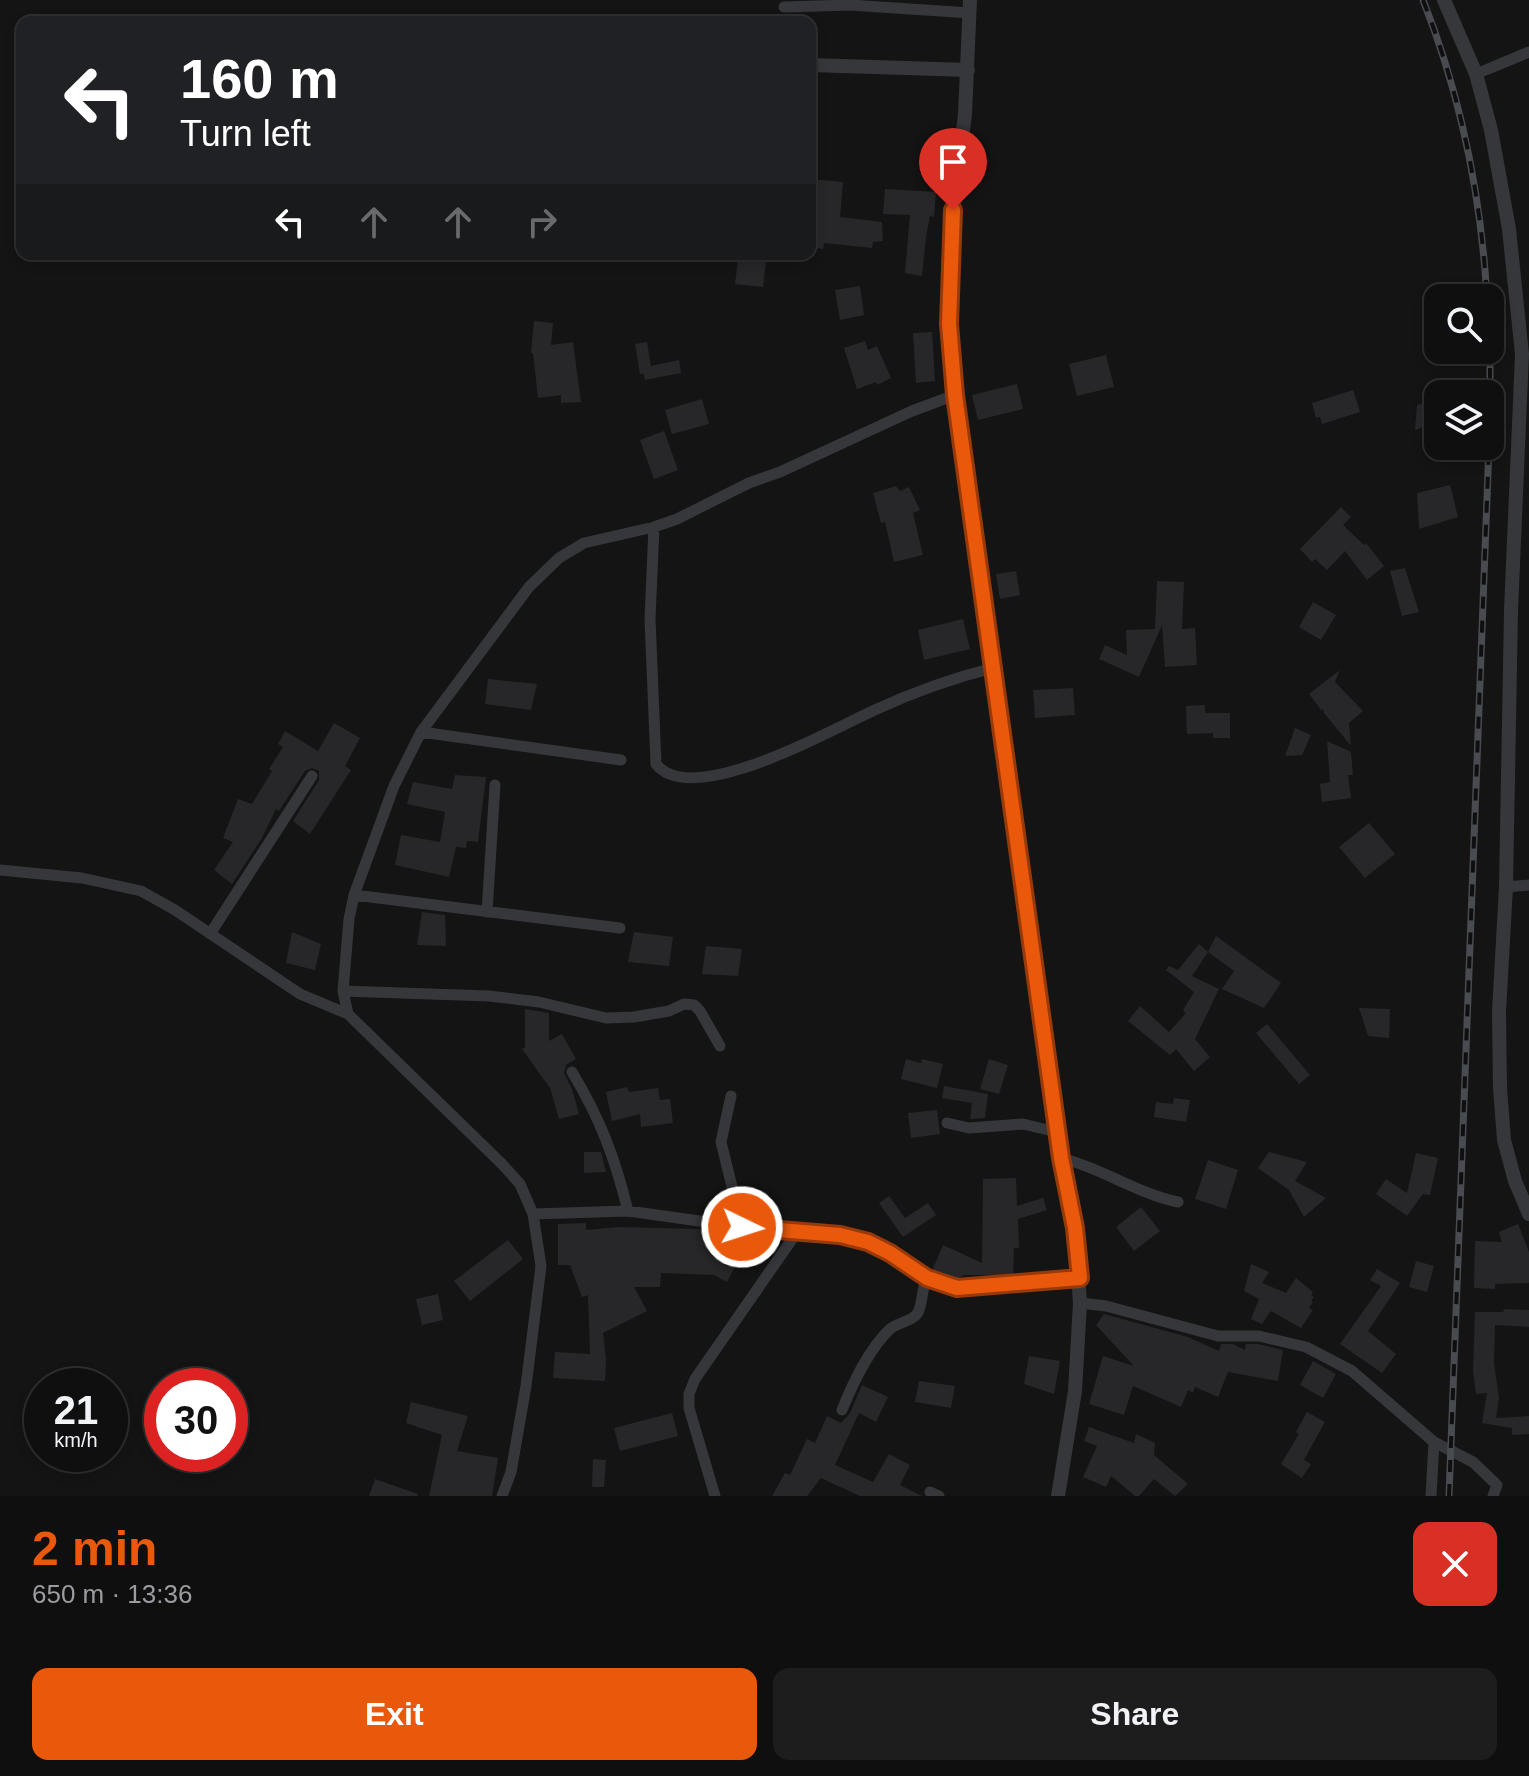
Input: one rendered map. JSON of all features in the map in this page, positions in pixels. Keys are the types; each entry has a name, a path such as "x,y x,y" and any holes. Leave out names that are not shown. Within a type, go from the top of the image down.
{"street":[{"path":"1444,0 1476,74 1491,130 1509,229 1522,354 1511,611 1506,887 1499,1012 1504,1140 1515,1181 1529,1214"},
{"path":"784,7 970,6 968,70 950,239 949,324 955,395 1080,1278 1075,1391 1058,1496"},
{"path":"1476,74 1529,52"},
{"path":"816,65 968,70"},
{"path":"348,1014 343,991 349,919 354,895 394,786 421,732 529,587 559,558 584,543 654,527 912,411 955,395"},
{"path":"654,527 650,619 656,764 673,778 716,776 739,770 953,678 993,668"},
{"path":"421,732 621,760"},
{"path":"210,934 312,776"},
{"path":"487,912 495,785"},
{"path":"0,870 82,878 141,891 300,994 348,1014 520,1184 533,1214 541,1266 524,1400 511,1472 502,1496"},
{"path":"1506,887 1529,885"},
{"path":"354,895 620,928"},
{"path":"343,991 489,996 539,1002 606,1018 634,1017 669,1011 684,1004 694,1005 720,1046"},
{"path":"572,1072 595,1110 611,1150 628,1211"},
{"path":"731,1096 721,1142 742,1227"},
{"path":"947,1123 969,1128 1023,1124 1057,1132"},
{"path":"1061,1158 1084,1163 1144,1193 1178,1202"},
{"path":"533,1214 628,1211 742,1227 840,1235 868,1242 927,1278 957,1288 1080,1278"},
{"path":"715,1496 689,1408 689,1394 695,1379 797,1232"},
{"path":"842,1410 851,1388 891,1328 914,1318 920,1311 922,1289 927,1278"},
{"path":"1080,1303 1106,1306 1218,1336 1259,1336 1306,1347 1352,1371 1434,1442 1473,1462 1497,1485 1493,1496"},
{"path":"1431,1496 1434,1442"}],"building":[{"path":"816,180 843,182 840,217 882,222 883,241 873,242 872,248 824,243 823,249 816,248"},
{"path":"885,189 936,192 934,217 930,216 926,237 922,276 905,273 910,215 883,214"},
{"path":"738,260 766,262 763,287 735,284"},
{"path":"860,286 864,315 840,320 835,290"},
{"path":"534,321 553,323 551,345 573,342 581,402 561,403 561,395 538,398 531,353"},
{"path":"932,332 935,381 916,383 913,333"},
{"path":"865,341 868,350 877,346 891,378 857,389 844,348"},
{"path":"647,342 651,366 679,360 681,373 645,380 644,374 640,374 635,344"},
{"path":"1106,355 1114,387 1077,396 1069,364"},
{"path":"1017,384 1023,409 978,420 972,395"},
{"path":"1353,390 1360,412 1322,424 1320,417 1316,418 1312,403"},
{"path":"702,399 709,424 672,434 665,410"},
{"path":"1424,403 1424,427 1415,430 1417,405"},
{"path":"664,431 678,470 654,479 640,440"},
{"path":"1450,485 1458,517 1419,529 1417,493"},
{"path":"896,486 900,491 909,487 920,510 913,513 923,555 894,562 885,522 881,523 873,493"},
{"path":"1341,507 1351,517 1343,525 1364,545 1366,543 1384,566 1367,580 1345,551 1327,570 1315,559 1312,562 1300,549"},
{"path":"1405,568 1419,612 1402,616 1390,571"},
{"path":"1016,571 1020,595 1000,599 996,574"},
{"path":"1157,581 1184,582 1182,629 1195,628 1197,665 1165,667 1162,625 1139,677 1099,659 1105,645 1127,655 1126,630 1155,629"},
{"path":"1313,602 1336,615 1321,640 1299,627"},
{"path":"963,619 970,649 924,660 918,630"},
{"path":"1340,670 1335,682 1363,711 1349,723 1351,746 1309,694"},
{"path":"488,679 537,684 531,710 485,704"},
{"path":"1073,688 1075,715 1035,718 1033,690"},
{"path":"1205,705 1205,713 1230,713 1230,738 1213,738 1213,733 1187,734 1186,706"},
{"path":"334,723 360,738 345,766 351,770 310,834 293,821 319,780 319,771 312,768 305,771 279,811 276,809 262,838 232,884 214,870 233,842 223,838 238,799 252,804 283,747 278,744 285,731 318,751"},
{"path":"1295,728 1311,735 1302,755 1285,756"},
{"path":"1327,741 1351,752 1353,775 1348,775 1351,798 1322,802 1320,784 1330,782"},
{"path":"455,775 486,777 478,842 467,841 466,848 456,847 449,877 395,865 401,835 440,842 445,812 407,804 413,782 452,789"},
{"path":"1369,823 1395,854 1365,878 1339,847"},
{"path":"422,912 445,915 446,946 417,945"},
{"path":"292,932 321,944 315,970 286,963"},
{"path":"634,932 673,937 669,966 628,962"},
{"path":"1216,936 1281,983 1264,1008 1222,989 1234,971 1208,952"},
{"path":"1199,944 1208,952 1192,976 1219,989 1195,1039 1210,1057 1194,1071 1176,1049 1170,1055 1128,1021 1140,1006 1169,1032 1186,1013 1183,1010 1194,992 1166,970 1169,966 1178,970"},
{"path":"706,946 742,949 738,976 702,974"},
{"path":"1359,1008 1390,1009 1389,1038 1368,1036"},
{"path":"525,1009 549,1013 549,1041 562,1034 576,1059 566,1065 564,1073 579,1114 559,1119 550,1088 522,1049 525,1047"},
{"path":"1267,1024 1310,1075 1299,1084 1256,1033"},
{"path":"906,1059 943,1064 937,1088 901,1079"},
{"path":"989,1059 1008,1065 999,1094 980,1089"},
{"path":"944,1086 988,1094 985,1118 970,1119 972,1103 942,1098"},
{"path":"627,1087 629,1092 658,1088 660,1100 670,1099 673,1123 641,1127 640,1114 612,1121 606,1092"},
{"path":"1174,1098 1190,1100 1186,1122 1154,1117 1156,1102 1173,1104"},
{"path":"937,1110 940,1134 911,1138 908,1113"},
{"path":"584,1152 601,1152 606,1172 584,1173"},
{"path":"1269,1152 1307,1162 1295,1181 1326,1198 1304,1217 1289,1190 1258,1168"},
{"path":"1416,1153 1438,1158 1430,1195 1423,1194 1407,1216 1376,1194 1386,1179 1407,1193"},
{"path":"1208,1160 1238,1170 1226,1209 1195,1199"},
{"path":"1016,1178 1017,1206 1043,1198 1047,1210 1018,1219 1019,1248 1014,1248 1013,1275 963,1275 958,1279 932,1271 943,1245 982,1263 983,1179"},
{"path":"889,1196 905,1218 928,1203 936,1215 903,1237 879,1203"},
{"path":"1141,1207 1160,1231 1134,1251 1116,1227"},
{"path":"586,1223 586,1230 618,1227 698,1229 744,1236 753,1241 742,1259 740,1257 727,1282 714,1275 661,1273 660,1287 634,1287 647,1311 603,1333 605,1381 553,1378 555,1352 590,1354 588,1295 582,1297 570,1265 558,1265 558,1224"},
{"path":"1518,1224 1529,1252 1529,1283 1495,1284 1495,1289 1474,1288 1475,1241 1502,1242 1499,1232"},
{"path":"508,1240 523,1259 470,1301 454,1281"},
{"path":"1416,1261 1434,1266 1427,1292 1409,1287"},
{"path":"1251,1264 1269,1272 1262,1283 1286,1293 1296,1278 1313,1292 1313,1302 1309,1308 1313,1310 1301,1328 1271,1311 1262,1324 1251,1319 1259,1299 1244,1291"},
{"path":"1377,1269 1400,1283 1368,1331 1396,1354 1382,1373 1340,1344 1381,1286 1370,1280"},
{"path":"438,1294 443,1320 422,1325 416,1299"},
{"path":"1504,1309 1529,1310 1529,1327 1495,1325 1494,1363 1499,1398 1496,1418 1529,1416 1529,1434 1512,1435 1512,1428 1482,1423 1487,1393 1476,1394 1473,1371 1475,1312 1503,1312"},
{"path":"1104,1314 1188,1337 1219,1351 1221,1344 1233,1344 1245,1350 1246,1344 1258,1344 1283,1350 1278,1381 1228,1372 1218,1397 1195,1387 1193,1393 1188,1390 1181,1407 1133,1386 1124,1415 1089,1404 1103,1356 1134,1366 1096,1325"},
{"path":"1029,1356 1060,1361 1054,1394 1024,1384"},
{"path":"1313,1361 1336,1374 1323,1398 1300,1385"},
{"path":"919,1381 955,1386 951,1408 915,1402"},
{"path":"862,1385 888,1397 876,1422 859,1413 835,1465 873,1482 889,1454 910,1465 900,1485 922,1496 860,1496 821,1478 807,1496 772,1496 785,1473 790,1475 807,1439 815,1443 827,1416 841,1423 850,1413"},
{"path":"411,1402 468,1416 457,1451 498,1458 492,1496 429,1496 442,1435 406,1423"},
{"path":"1307,1412 1325,1422 1304,1460 1311,1464 1302,1478 1281,1464 1299,1434 1296,1432"},
{"path":"672,1413 678,1436 620,1451 614,1428"},
{"path":"1089,1427 1134,1443 1136,1434 1155,1443 1154,1455 1188,1484 1175,1496 1154,1479 1139,1496 1135,1496 1111,1476 1106,1487 1083,1477 1097,1446 1084,1441"},
{"path":"593,1459 606,1460 604,1487 592,1487"},
{"path":"375,1479 418,1494 369,1496"}],"railway":[{"path":"1423,0 1448,73 1467,146 1480,221 1486,284"},
{"path":"1490,364 1490,380"},
{"path":"1449,1496 1488,460"}],"route":[{"path":"742,1227 840,1235 868,1242 927,1278 957,1288 1080,1278 1001,739 955,395 949,324 953,210"}]}
